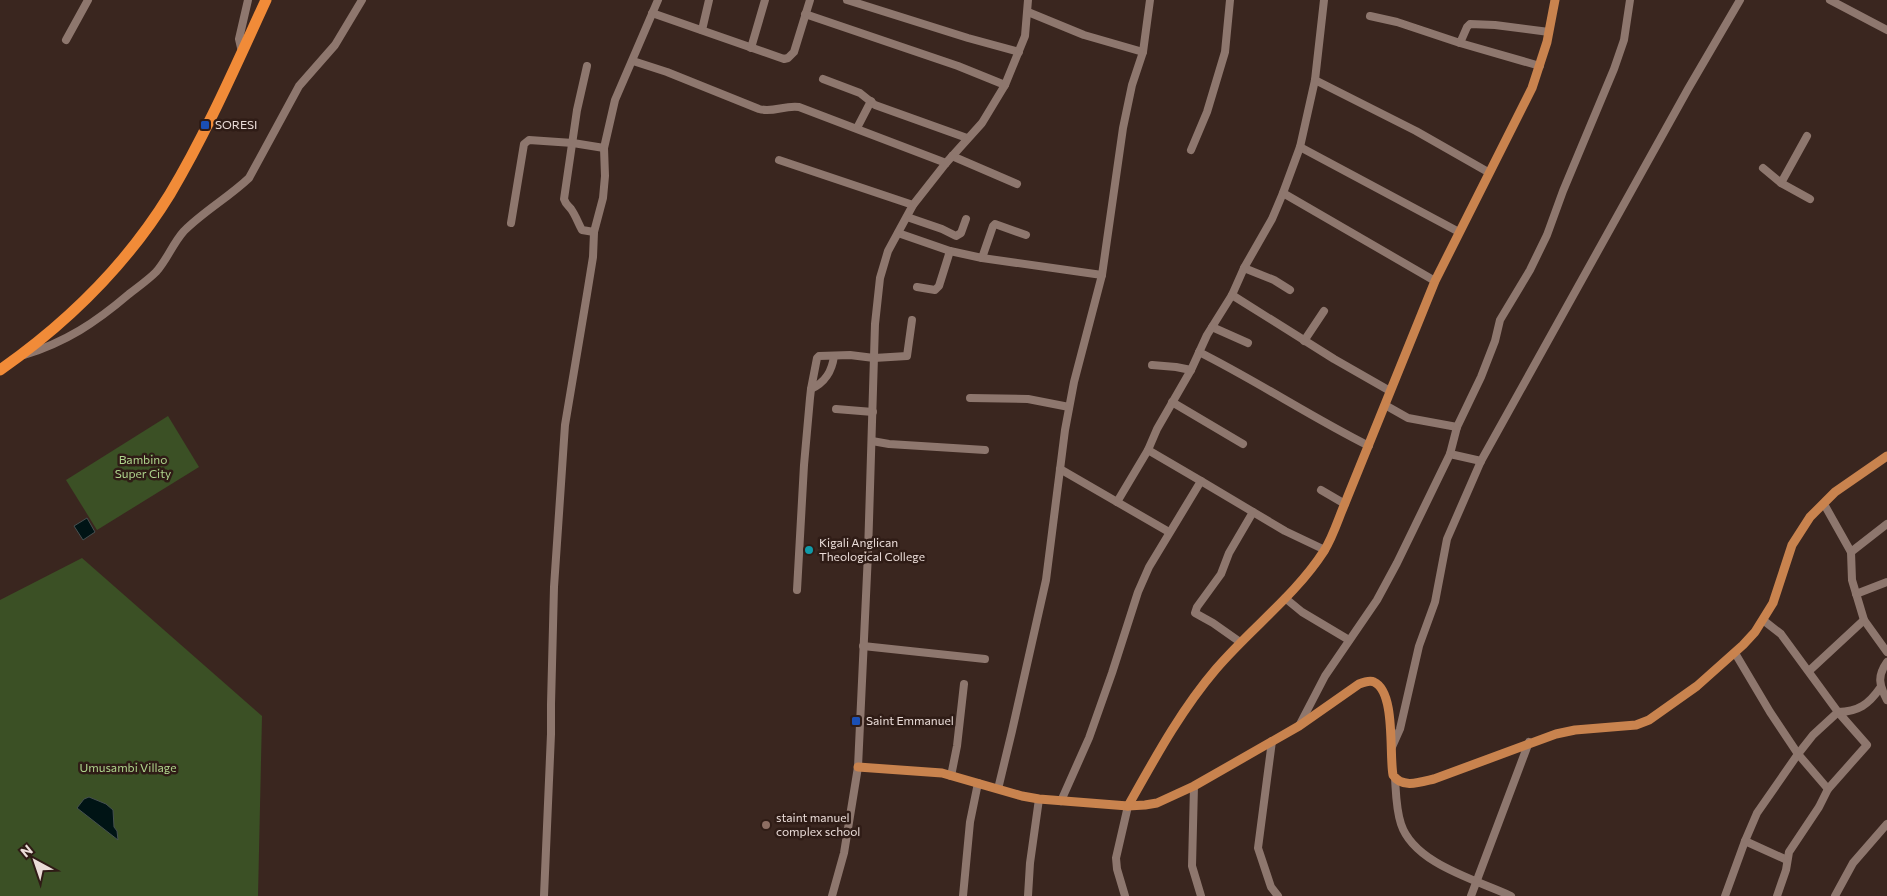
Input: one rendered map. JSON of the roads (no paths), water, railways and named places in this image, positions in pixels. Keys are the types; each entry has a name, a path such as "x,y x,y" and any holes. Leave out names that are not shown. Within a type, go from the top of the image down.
{"highway":[{"path":"0,370 20,357 55,329 95,291 149,224 169,194 209,122 266,0"}],"main road":[{"path":"1128,806 1176,722 1215,671 1240,642 1285,598 1313,567 1325,550 1435,281 1488,172 1521,111 1540,66 1555,0"},
{"path":"858,767 927,771 1039,799 1128,806 1157,803 1194,786 1299,726 1360,684 1368,681 1374,682 1383,691 1386,698 1392,747 1392,770 1395,778 1404,783 1434,779 1529,742 1556,734 1575,730 1636,725 1649,720 1678,701 1735,653 1755,632 1773,603 1792,545 1810,517 1835,492 1887,456"}],"street":[{"path":"66,40 88,0"},
{"path":"242,52 239,39 248,0"},
{"path":"20,357 50,347 82,331 153,274 166,260 182,233 207,210 249,178 299,86 335,45 362,0"},
{"path":"544,896 551,743 554,587 562,459 569,392 593,257 594,232 603,198 605,176 604,148 615,100 658,0"},
{"path":"702,30 709,0"},
{"path":"751,48 766,0"},
{"path":"652,13 784,59 794,52 810,0"},
{"path":"847,0 1019,52"},
{"path":"832,896 844,853 858,767 875,324 880,278 888,251 913,205 982,122 1005,85 1025,36 1028,0"},
{"path":"998,789 1046,580 1060,469 1074,382 1102,275 1123,128 1132,85 1143,52 1150,0"},
{"path":"1191,150 1208,112 1225,52 1230,0"},
{"path":"1117,502 1148,450 1157,429 1212,326 1232,295 1244,268 1272,219 1283,193 1300,147 1315,80 1324,0"},
{"path":"1299,726 1326,676 1377,600 1450,454 1457,427 1481,377 1500,320 1530,270 1547,235 1563,191 1579,156 1621,48 1630,0"},
{"path":"1392,747 1400,729 1419,646 1435,602 1447,539 1481,460 1740,0"},
{"path":"1830,0 1887,30"},
{"path":"1028,12 1084,35 1143,52"},
{"path":"805,14 958,66 1005,85"},
{"path":"1370,16 1397,22 1460,43 1540,66"},
{"path":"1460,43 1470,24 1495,25 1549,32"},
{"path":"633,61 667,72 758,109 772,111 789,105 799,107 946,163"},
{"path":"587,66 577,110 564,198 566,205 571,209 582,230 594,232"},
{"path":"823,79 860,93 875,104 967,138"},
{"path":"1315,80 1416,131 1488,172"},
{"path":"857,128 870,101"},
{"path":"1781,183 1807,136"},
{"path":"511,223 524,144 529,140 573,143 604,148"},
{"path":"1300,147 1459,232"},
{"path":"952,156 1017,184"},
{"path":"779,160 913,205"},
{"path":"1763,168 1781,183 1810,199"},
{"path":"1283,193 1435,281"},
{"path":"907,217 942,228 956,236 961,233 966,219"},
{"path":"982,258 995,224 1026,235"},
{"path":"898,233 950,251 982,258 1102,275"},
{"path":"917,287 935,290 939,286 950,251"},
{"path":"1244,268 1274,280 1290,290"},
{"path":"1232,295 1304,341 1390,391"},
{"path":"1304,341 1324,311"},
{"path":"797,590 804,465 811,389 816,358 819,356 850,355 874,358 907,356 912,320"},
{"path":"1212,326 1248,343"},
{"path":"1199,352 1369,446"},
{"path":"811,389 818,386 832,370 834,356"},
{"path":"1152,365 1190,370"},
{"path":"970,398 1028,399 1070,408"},
{"path":"1172,402 1243,444"},
{"path":"1385,405 1408,418 1457,427"},
{"path":"836,409 873,412"},
{"path":"872,441 889,444 985,450"},
{"path":"1148,450 1285,531 1325,550"},
{"path":"1450,454 1481,460"},
{"path":"1060,469 1169,532"},
{"path":"1061,801 1088,738 1112,673 1138,592 1149,567 1201,481"},
{"path":"1321,490 1345,504"},
{"path":"1824,504 1851,552 1852,580 1864,620 1887,652"},
{"path":"1240,642 1195,613 1197,607 1222,574 1229,553 1253,512"},
{"path":"1851,552 1887,524"},
{"path":"1856,594 1887,582"},
{"path":"1285,598 1302,612 1349,640"},
{"path":"1763,620 1782,634 1838,712 1867,745 1828,789 1819,807 1789,852 1786,870 1777,896"},
{"path":"1809,671 1864,620"},
{"path":"863,646 916,651 949,657 985,659"},
{"path":"1735,653 1770,712 1798,754 1828,789"},
{"path":"1887,662 1880,671 1880,688 1887,700"},
{"path":"951,776 957,746 964,684"},
{"path":"1725,896 1757,814 1798,754 1814,735 1838,712 1860,709 1873,698 1880,688"},
{"path":"1272,741 1258,848 1271,886 1278,896"},
{"path":"1471,896 1529,742"},
{"path":"1395,778 1398,816 1405,834 1436,862 1476,882 1511,896"},
{"path":"963,896 970,822 978,784"},
{"path":"1194,786 1192,866 1201,896"},
{"path":"1028,896 1030,856 1039,799"},
{"path":"1125,896 1117,869 1116,858 1128,806"},
{"path":"1835,896 1853,864 1887,824"},
{"path":"1745,841 1787,860"}],"place":[{"name":"SORESI","path":"205,125"},
{"name":"Kigali Anglican Theological College","path":"809,550"},
{"name":"Saint Emmanuel","path":"856,721"},
{"name":"staint manuel complex school","path":"766,825"}],"park label":[{"name":"Bambino Super City","path":"143,467"},
{"name":"Umusambi Village","path":"128,768"}]}
